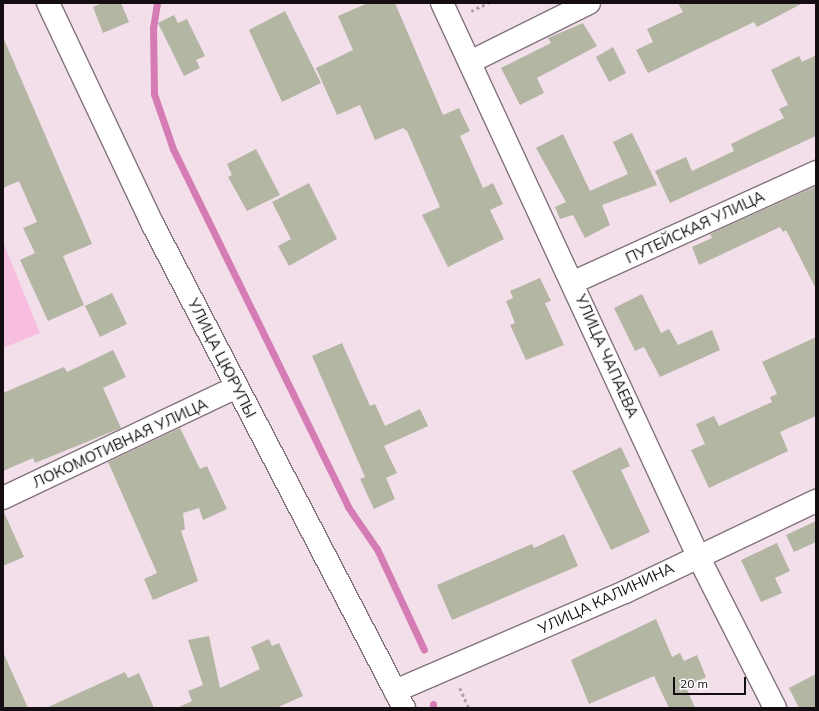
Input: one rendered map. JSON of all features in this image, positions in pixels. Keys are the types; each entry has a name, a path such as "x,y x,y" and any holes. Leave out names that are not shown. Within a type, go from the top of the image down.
{"street":[{"name":"УЛИЦА ЦЮРУПЫ","path":"48,3 153,225 400,703"},
{"name":"УЛИЦА ЧАПАЕВА","path":"442,3 574,282 698,556 776,708"},
{"path":"470,62 589,3"},
{"name":"ПУТЕЙСКАЯ УЛИЦА","path":"574,282 816,172"},
{"name":"ЛОКОМОТИВНАЯ УЛИЦА","path":"3,498 237,387"},
{"name":"УЛИЦА КАЛИНИНА","path":"400,703 698,556 816,501"}],"shaded area":[{"path":"3,242 40,333 3,348"}],"building":[{"path":"102,3 121,3 129,22 103,33 93,7"},
{"path":"368,3 395,3 443,115 459,108 470,131 460,136 483,188 493,183 503,204 490,210 504,239 448,267 422,215 440,207 407,131 403,128 375,140 360,105 337,115 316,68 353,50 338,16"},
{"path":"678,3 803,3 757,27 754,22 648,73 636,50 653,42 647,29 683,12"},
{"path":"285,11 321,83 282,102 249,30"},
{"path":"174,15 178,23 187,19 205,56 196,60 200,68 184,76 158,23"},
{"path":"583,23 597,46 537,78 544,93 520,105 501,68 551,43 548,38"},
{"path":"3,37 92,244 63,256 84,305 48,321 20,260 35,253 23,228 37,222 19,181 3,188"},
{"path":"613,47 626,73 609,82 596,57"},
{"path":"816,55 816,136 670,203 655,171 686,157 692,171 734,151 731,144 784,118 779,109 788,105 771,70 799,56 802,62"},
{"path":"632,133 657,185 602,205 610,225 585,238 573,215 560,219 555,207 566,202 536,148 563,134 590,191 628,174 613,142"},
{"path":"256,149 280,195 247,211 228,177 232,175 227,164"},
{"path":"309,183 337,239 289,266 278,246 291,239 272,202"},
{"path":"816,186 816,289 786,230 783,232 780,227 699,265 692,247 712,238 710,234"},
{"path":"540,278 551,301 545,303 564,345 526,360 510,325 515,323 506,301 513,298 510,291"},
{"path":"112,293 127,324 100,337 85,306"},
{"path":"642,294 661,333 669,329 678,345 712,330 720,350 660,377 644,347 635,351 614,308"},
{"path":"816,337 816,416 780,432 788,451 709,488 691,450 705,444 696,424 714,416 719,426 772,402 770,397 777,394 762,362"},
{"path":"342,343 370,406 375,404 385,426 420,409 428,426 384,446 397,473 386,478 395,499 374,509 360,479 365,477 312,356"},
{"path":"113,350 126,377 103,388 121,428 35,463 33,458 3,471 3,393 64,367 67,372"},
{"path":"180,428 200,469 207,466 227,509 203,520 199,508 183,513 185,529 181,531 198,581 153,600 144,579 157,573 108,462"},
{"path":"621,447 630,466 621,470 650,532 611,550 572,471"},
{"path":"3,510 24,557 3,566"},
{"path":"816,521 816,542 794,552 786,535"},
{"path":"564,534 578,566 452,620 437,585 532,544 534,548"},
{"path":"777,543 790,571 775,578 782,593 761,602 741,560"},
{"path":"656,619 672,657 680,653 684,661 697,655 706,677 686,687 695,708 669,708 654,676 589,704 571,660"},
{"path":"209,636 220,688 260,669 251,647 269,639 272,646 279,643 303,696 276,708 177,708 192,701 188,691 203,685 188,640"},
{"path":"3,652 28,708 3,708"},
{"path":"125,672 128,678 139,673 154,708 46,708"},
{"path":"816,674 816,708 799,708 789,688"}],"waterway":[{"path":"157,3 153,28 154,94 173,149 348,507 377,549 424,650"}]}
